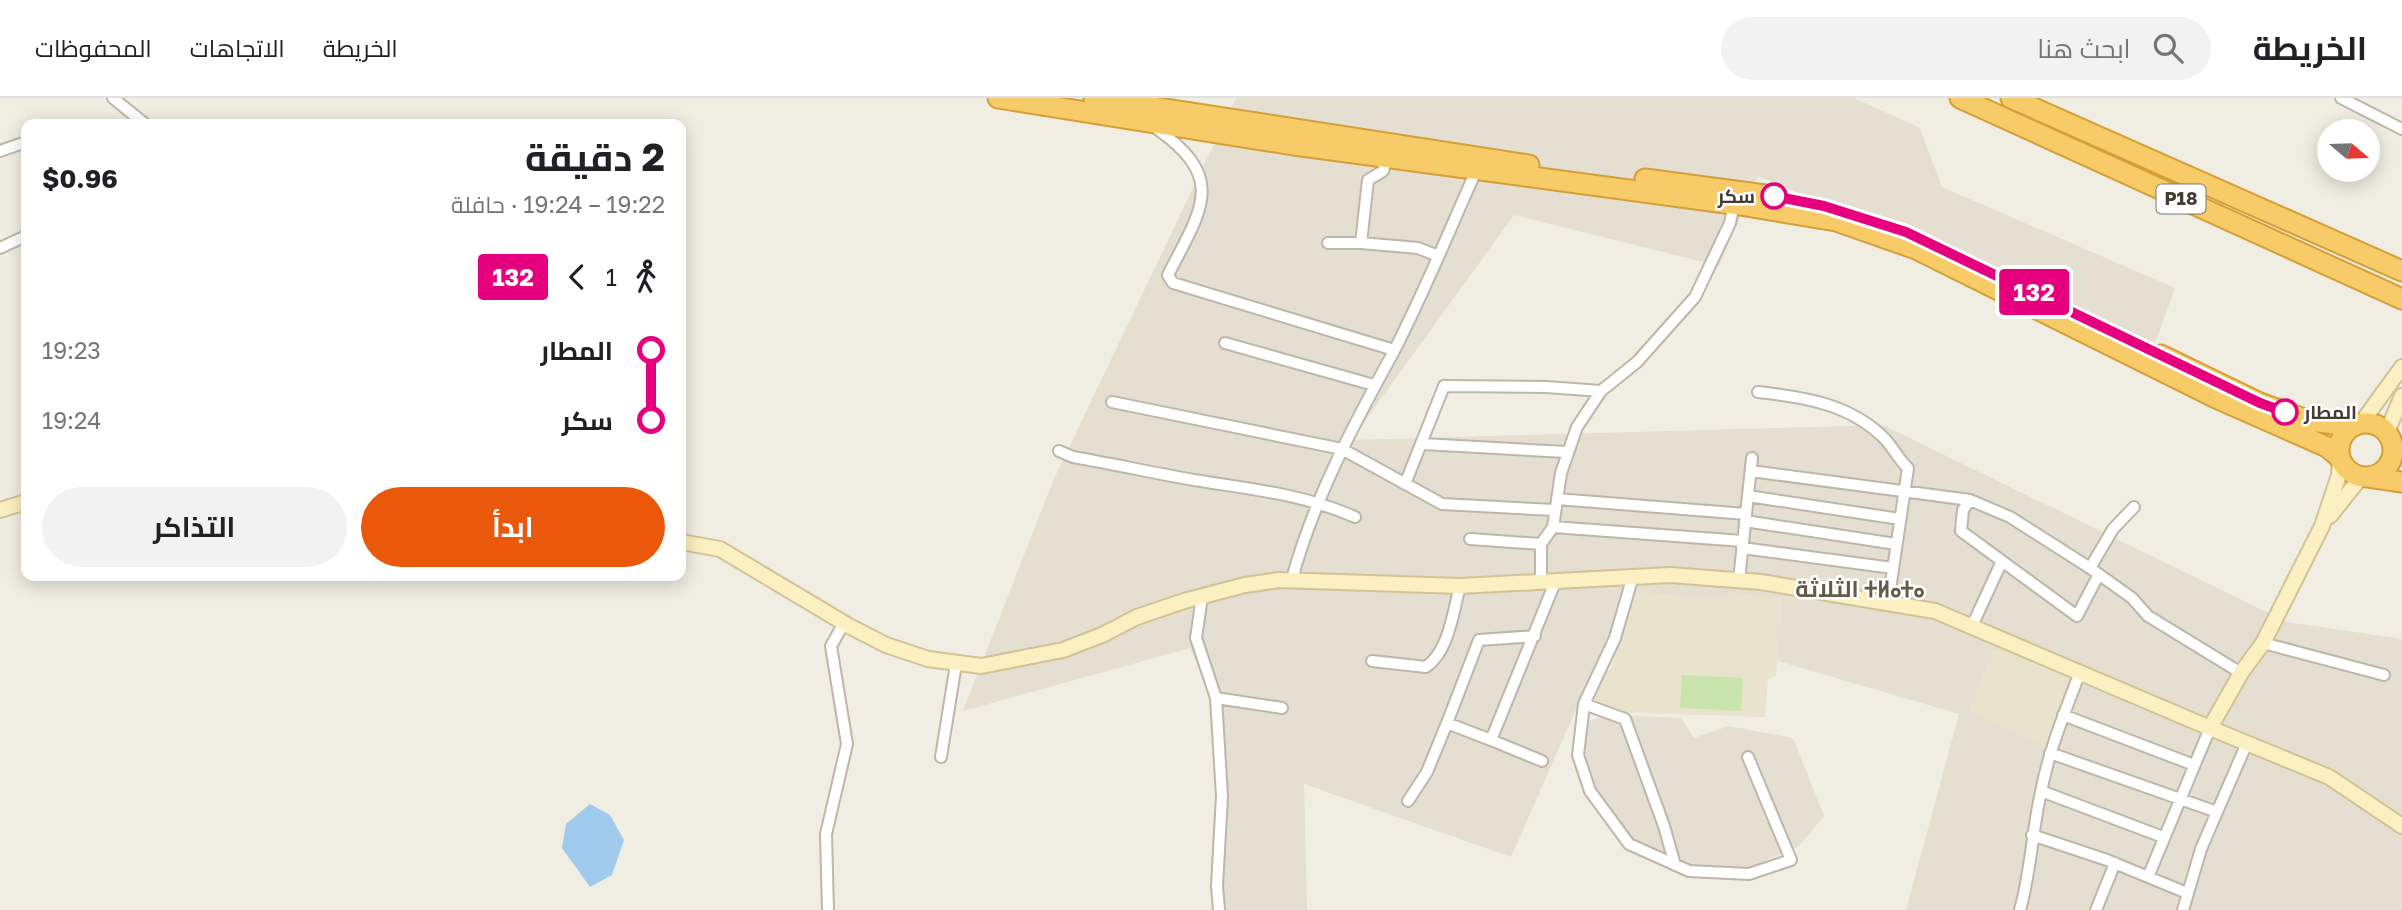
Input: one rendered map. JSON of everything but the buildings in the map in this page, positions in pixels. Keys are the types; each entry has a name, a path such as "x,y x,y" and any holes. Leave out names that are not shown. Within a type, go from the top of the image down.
{"highway":[{"path":"998,98 1476,171 1734,204 1836,222 1916,249 2216,398 2327,447 2348,471 2364,477 2402,482"},
{"path":"1094,98 1325,135 1736,191 1824,206 1930,243 2260,403 2310,421 2357,424 2371,422 2394,438 2393,449 2389,465 2376,475 2364,477"},
{"name":"P18","path":"1960,98 2402,299"},
{"name":"P18","path":"2011,98 2402,271"},
{"path":"2340,459 2340,440 2357,424"}],"street":[{"path":"113,98 139,119"},
{"path":"2341,98 2402,129"},
{"path":"1156,123 1157,129 1186,152 1202,175 1202,193 1194,223 1168,275 1173,283 1394,350"},
{"path":"0,151 21,144"},
{"path":"1361,243 1368,180 1383,171 1387,158"},
{"path":"1292,579 1319,502 1342,449 1394,350 1476,171"},
{"path":"1541,580 1541,544 1553,527 1566,452 1577,427 1601,391 1637,362 1695,297 1730,223 1734,204"},
{"path":"0,248 21,238"},
{"path":"1328,243 1418,248 1438,256"},
{"path":"1225,343 1374,385"},
{"path":"2357,424 2402,367"},
{"path":"1405,484 1444,386 1546,387 1601,391"},
{"path":"1758,392 1809,397 1851,414 1884,438 1908,468 1888,603"},
{"path":"2394,438 2402,396"},
{"path":"1112,402 1342,449 1442,504 1556,504 1746,517 1896,544"},
{"path":"1423,444 1566,452"},
{"path":"1059,451 1073,457 1319,502 1355,517"},
{"path":"1739,580 1752,458"},
{"path":"2148,877 2210,728 2241,673 2263,643 2322,526 2339,475 2340,459"},
{"path":"1751,471 1970,500 2010,517 2095,571 2132,598 2148,615 2241,673"},
{"path":"2322,526 2364,477"},
{"path":"1748,496 1900,519"},
{"path":"1970,500 1963,510 1961,531 2077,616 2113,529 2134,506"},
{"path":"0,510 21,504"},
{"path":"1553,527 1742,544 1893,568"},
{"path":"1470,539 1541,544"},
{"path":"686,543 720,549 844,623 898,649 956,664 981,666 1063,650 1102,635 1137,617 1202,597 1245,585 1292,579 1460,586 1633,576 1739,580 1888,603 1935,611 2329,778 2402,826"},
{"path":"1972,626 2002,561"},
{"path":"1633,576 1615,638 1584,704 1578,755 1590,791 1629,844 1689,872 1749,874 1791,860 1802,853"},
{"path":"1491,740 1556,580"},
{"path":"1372,661 1426,667 1434,661 1441,651 1460,586"},
{"path":"1202,597 1196,638 1216,698 1222,796 1217,886 1219,910"},
{"path":"828,910 826,834 847,744 831,646 844,623"},
{"path":"1408,801 1427,772 1479,640 1535,636"},
{"path":"2263,643 2384,675"},
{"path":"941,757 956,664"},
{"path":"2020,910 2031,871 2032,835 2050,752 2080,672"},
{"path":"1216,698 1282,708"},
{"path":"1584,704 1625,719 1664,826 1675,865"},
{"path":"2063,715 2194,765"},
{"path":"1447,723 1542,761"},
{"path":"2183,910 2217,812 2247,743"},
{"path":"2050,752 2217,812"},
{"path":"1748,757 1791,860"},
{"path":"2041,791 2163,837"},
{"path":"2032,835 2115,863 2187,893"},
{"path":"2096,910 2115,863"}],"shaded area":[{"path":"1236,98 1854,98 1920,128 1942,187 2175,288 2155,343 1758,176 1719,266 1514,215 1351,440 1883,425 2287,622 2402,639 2402,910 1906,910 1959,714 1618,614 1511,857 1304,784 1307,910 1215,910 1212,862 1221,788 1210,694 1190,648 963,711 1053,481"},
{"path":"1635,592 1727,598 1728,592 1783,598 1776,676 1768,679 1765,717 1615,712 1593,702 1602,672 1610,670"},
{"path":"2003,646 2071,677 2045,747 1968,711 1993,649 2000,652"},
{"path":"1608,715 1681,718 1694,738 1729,726 1793,738 1824,816 1799,846 1742,871 1661,865 1632,850 1602,803 1582,754 1585,722"}],"green space":[{"path":"1682,675 1743,678 1741,711 1680,708"}],"water":[{"path":"590,804 610,815 624,840 612,875 590,887 562,848 566,824"}],"bus line":[{"name":"132","path":"1774,196 1861,216 1906,232 2182,366 2285,412"}],"place":[{"name":"سكر","path":"1774,196"},
{"name":"المطار","path":"2285,412"}],"district":[{"name":"الثلاثة ⵜⵍⴰⵜⴰ","path":"1860,589"}]}
